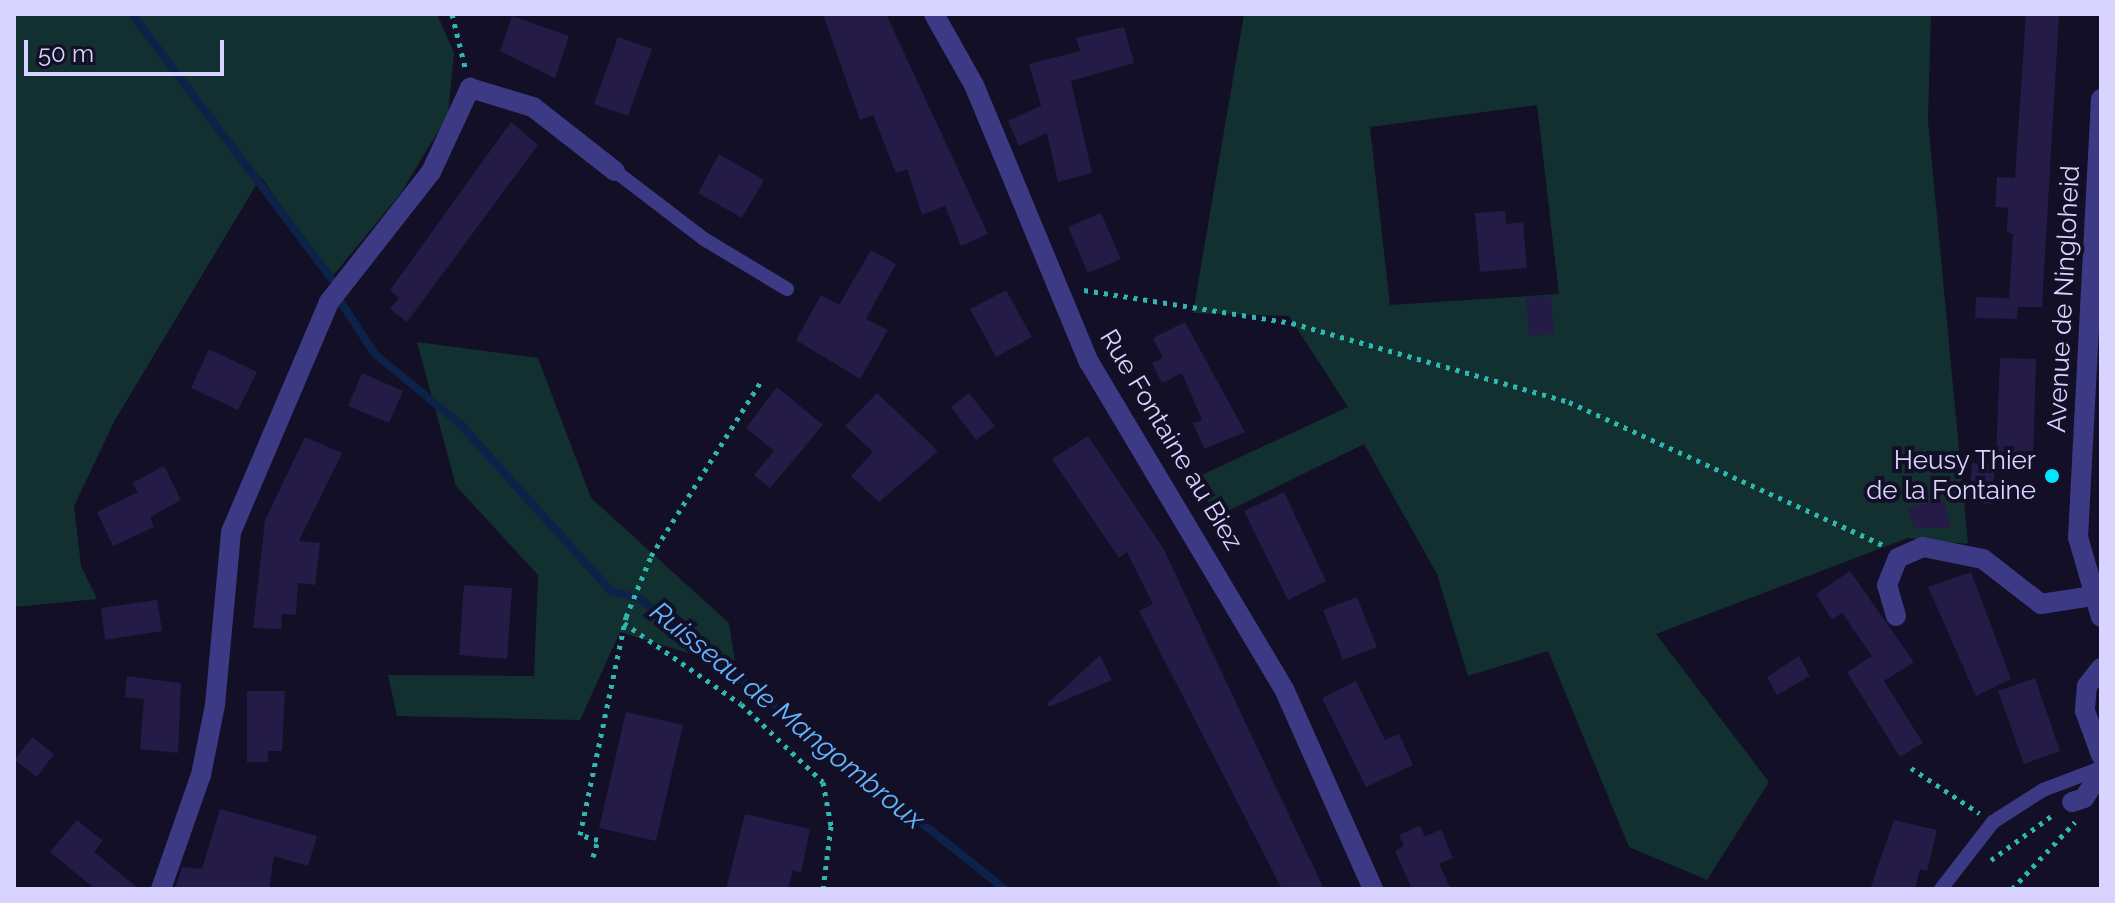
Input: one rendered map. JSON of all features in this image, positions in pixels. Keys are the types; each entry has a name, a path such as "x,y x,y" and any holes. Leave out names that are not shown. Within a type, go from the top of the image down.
{"street":[{"name":"Rue Fontaine au Biez","path":"934,14 974,85 1089,362 1284,689 1373,889"},
{"path":"161,889 201,775 231,532 258,456 329,302 431,172 470,88 533,107 615,171"},
{"name":"Avenue de Ningloheid","path":"2101,99 2078,537 2101,617"},
{"path":"1896,616 1887,585 1905,555 1923,547 1983,559 2041,604 2093,596"},
{"path":"2101,668 2087,686 2085,711 2101,755"},
{"path":"2078,800 2101,771"}],"lane":[{"path":"615,171 704,239 787,289"},
{"path":"1941,889 1993,822 2043,790 2101,771"}],"path":[{"path":"452,14 470,88"},
{"path":"1055,286 1292,323 1569,402 1905,555"},
{"path":"593,857 598,840 580,835 624,623 651,556 762,380"},
{"path":"1833,522 1905,555"},
{"path":"624,623 741,704 823,782 831,826 823,889"},
{"path":"1911,768 1993,822"},
{"path":"1985,865 2078,800"},
{"path":"2012,889 2069,834 2078,800"}],"green space":[{"path":"14,14 437,14 454,53 448,115 401,193 331,278 261,177 115,420 74,506 81,566 97,599 14,607"},
{"path":"1244,14 1931,14 1928,121 1968,544 1908,538 1656,634 1769,782 1707,880 1629,847 1548,651 1468,676 1437,574 1364,444 1218,516 1193,479 1348,407 1289,316 1193,313","holes":["1537,105 1559,294 1390,305 1370,127"]},
{"path":"417,342 538,358 591,498 729,623 736,668 620,632 580,720 397,716 388,675 534,676 538,575 456,486"}],"building":[{"path":"823,14 886,14 988,234 961,246 945,206 922,215 907,169 896,173 873,115 860,120"},
{"path":"2026,14 2059,14 2042,307 2018,307 2017,319 1975,318 1976,297 2009,298 2013,234 2007,232 2008,208 1995,207 1997,177 2015,178"},
{"path":"512,16 569,36 555,78 500,51"},
{"path":"1124,27 1134,63 1071,81 1092,173 1058,182 1047,133 1019,146 1008,121 1041,106 1029,64 1080,51 1076,38"},
{"path":"618,37 652,49 628,116 594,104"},
{"path":"511,122 538,145 407,322 390,309 399,298 390,290"},
{"path":"719,154 764,180 742,218 698,193"},
{"path":"1505,211 1506,224 1523,222 1527,268 1480,272 1475,213"},
{"path":"1101,213 1121,259 1088,273 1068,227"},
{"path":"871,250 896,264 866,319 888,330 860,379 796,340 821,295 839,305"},
{"path":"1006,290 1032,337 996,357 970,309"},
{"path":"1551,296 1554,334 1529,336 1526,297"},
{"path":"1185,322 1245,432 1204,449 1193,423 1202,420 1182,373 1162,383 1152,363 1163,358 1153,338"},
{"path":"209,349 257,372 238,410 191,388"},
{"path":"2000,358 2036,359 2033,460 1996,457"},
{"path":"362,373 403,391 389,423 348,406"},
{"path":"777,387 823,425 770,488 754,475 774,451 746,428"},
{"path":"877,393 938,451 879,502 851,476 873,452 845,426"},
{"path":"969,393 995,426 976,440 951,407"},
{"path":"1088,436 1163,548 1324,889 1282,889 1139,611 1153,604 1127,552 1119,558 1052,459"},
{"path":"305,437 342,453 299,541 320,543 315,585 298,583 296,615 282,614 281,629 253,628 265,520"},
{"path":"1972,463 1995,464 1992,504 1969,502"},
{"path":"164,466 181,500 150,517 154,527 113,546 97,512 138,492 132,483"},
{"path":"1284,492 1326,581 1288,600 1244,511"},
{"path":"1944,499 1951,528 1914,528 1908,508"},
{"path":"1850,571 1914,662 1884,681 1923,743 1900,757 1847,672 1872,656 1842,613 1832,620 1816,594"},
{"path":"1971,572 2011,679 1976,696 1928,587"},
{"path":"464,585 512,588 507,659 459,655"},
{"path":"1357,597 1377,647 1343,660 1323,610"},
{"path":"157,600 162,631 105,640 101,608"},
{"path":"1100,655 1112,680 1049,707 1047,704"},
{"path":"1799,656 1810,676 1777,695 1767,677"},
{"path":"127,676 181,683 178,753 140,749 144,699 125,697"},
{"path":"2035,678 2060,751 2024,764 1998,691"},
{"path":"1356,681 1385,740 1399,734 1413,765 1366,787 1322,698"},
{"path":"247,691 285,691 282,751 268,751 268,762 247,762"},
{"path":"626,712 683,725 656,841 599,828"},
{"path":"32,737 54,754 37,777 15,760"},
{"path":"220,809 317,836 308,866 274,856 269,889 175,889 182,867 202,869"},
{"path":"745,814 810,829 801,873 793,870 788,889 726,889"},
{"path":"77,820 103,841 94,852 139,889 95,889 50,852"},
{"path":"1894,820 1937,830 1927,871 1920,869 1915,889 1870,889"},
{"path":"1420,826 1425,837 1441,829 1453,858 1439,864 1451,889 1412,889 1395,851 1404,846 1399,835"}],"waterway":[{"name":"Ruisseau de Mangombroux","path":"132,14 331,278"},
{"name":"Ruisseau de Mangombroux","path":"342,304 375,354 460,424 611,591 640,599 1004,889"}],"place":[{"name":"Heusy Thier de la Fontaine","path":"2052,476"}]}
